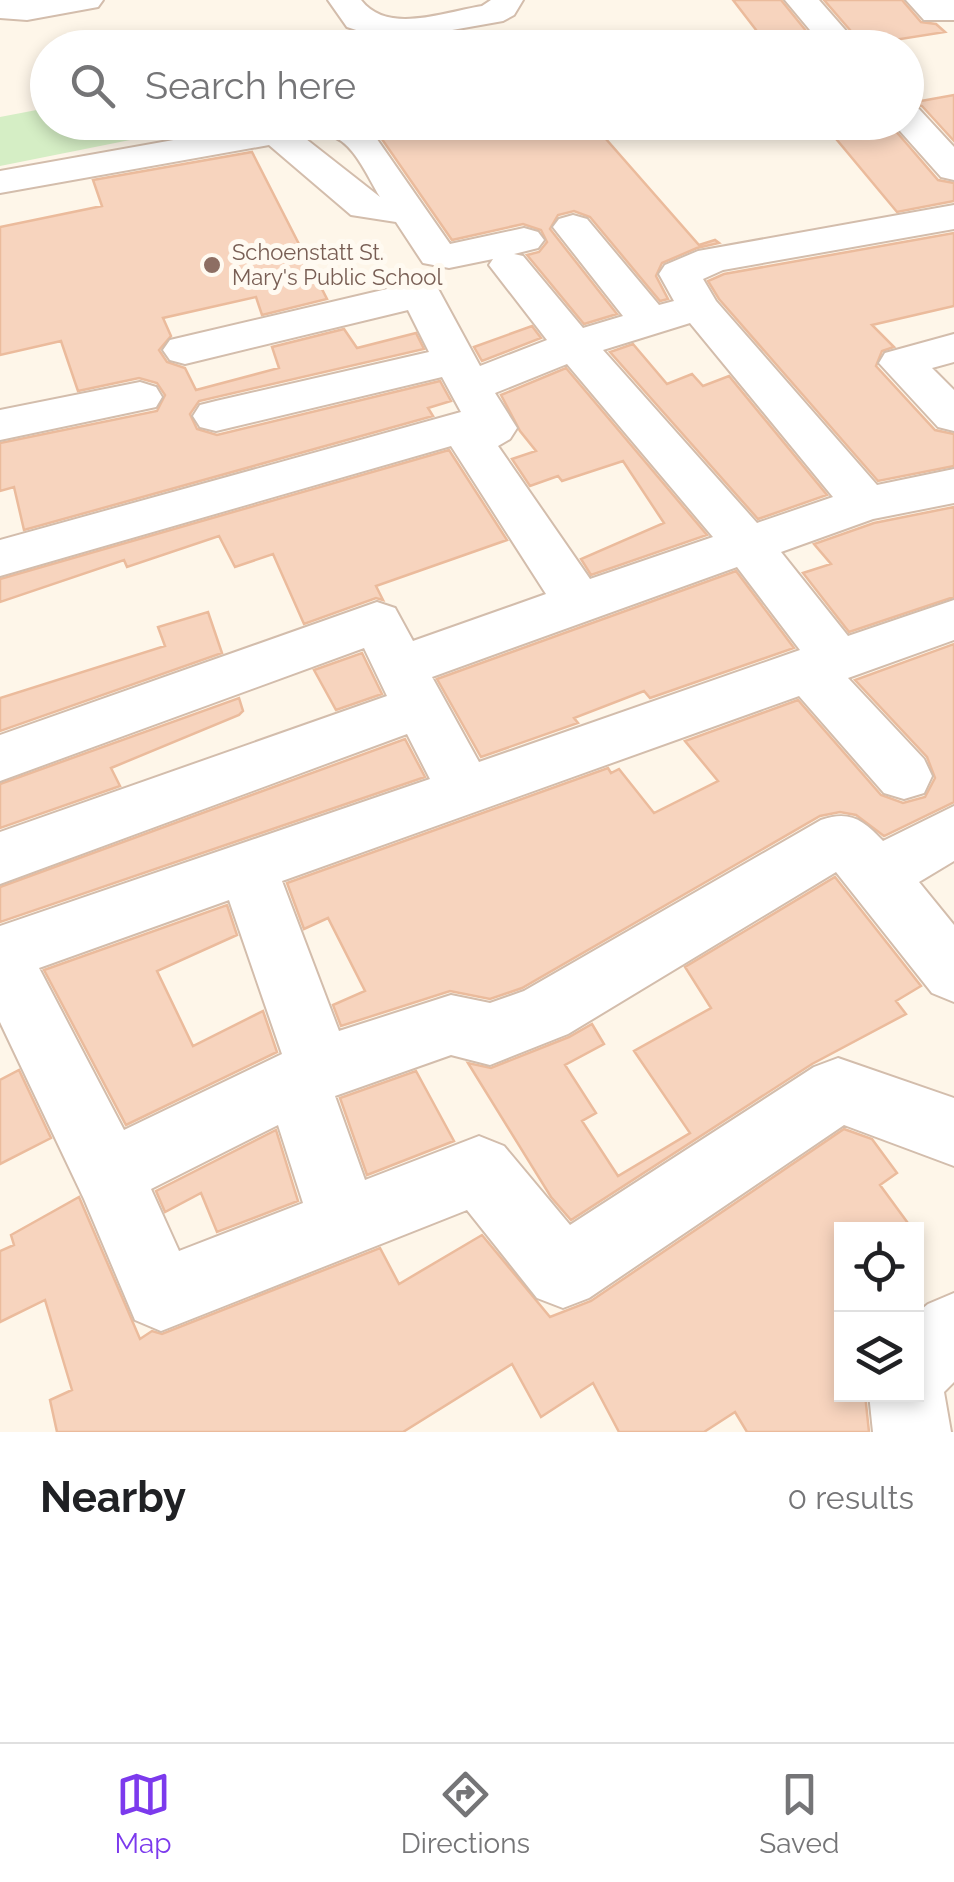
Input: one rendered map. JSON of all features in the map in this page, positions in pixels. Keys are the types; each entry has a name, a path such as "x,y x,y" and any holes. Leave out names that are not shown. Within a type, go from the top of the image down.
{"street":[{"path":"0,8 27,10 86,0"},
{"path":"344,0 359,20 387,30"},
{"path":"396,30 491,14 507,0"},
{"path":"802,0 828,30"},
{"path":"922,0 936,13 954,10"},
{"path":"924,136 954,169"},
{"path":"0,182 237,140"},
{"path":"285,140 365,207 408,211"},
{"path":"359,140 437,254 517,252 574,344 748,544 821,664 904,776"},
{"path":"866,504 699,307 680,274 712,260 954,216"},
{"path":"573,227 649,320"},
{"path":"186,350 421,294 494,428 471,441 576,600"},
{"path":"0,558 471,389 574,344 699,307"},
{"path":"954,348 901,363 954,416"},
{"path":"216,416 471,389"},
{"path":"0,424 140,396"},
{"path":"0,858 410,687 576,600 866,504 954,486"},
{"path":"954,620 0,955 109,1174 161,1294 479,1171 563,1272 838,1090 954,1132"},
{"path":"0,758 377,622 466,790"},
{"path":"877,875 954,830"},
{"path":"109,1174 309,1076 451,1025 490,1034 546,1013 842,838 877,875 954,974"},
{"path":"247,866 309,1076 345,1222"},
{"path":"924,1358 954,1330"},
{"path":"908,1402 912,1432"}],"green space":[{"path":"30,111 30,140 130,140 0,166 0,117"}],"building":[{"path":"733,0 781,0 805,30 756,30"},
{"path":"824,0 902,0 921,22 936,24 945,32 924,35 924,30 850,30"},
{"path":"954,95 954,141 924,108 924,100"},
{"path":"383,140 607,140 699,245 715,240 719,243 662,263 656,276 668,299 660,301 590,217 574,211 558,215 550,229 617,314 584,324 527,255 539,252 547,242 541,230 523,224 452,240"},
{"path":"837,140 904,140 938,180 954,183 954,201 897,212"},
{"path":"252,152 327,299 262,315 256,297 163,318 171,336 159,350 167,362 185,368 196,390 279,368 272,347 344,329 357,348 416,333 424,349 199,401 190,414 197,429 217,435 440,381 451,401 428,408 433,416 24,530 14,487 0,491 0,443 157,411 165,395 157,383 139,378 78,391 61,341 0,355 0,227 102,206 93,180"},
{"path":"954,233 954,306 872,325 894,347 882,351 876,366 935,430 954,434 954,466 878,481 719,299 708,281 724,274"},
{"path":"532,326 541,338 482,361 474,347"},
{"path":"633,344 667,384 692,374 703,386 729,376 827,495 758,519 610,352"},
{"path":"566,368 707,535 591,575 581,559 664,523 623,461 562,481 558,476 530,486 512,459 536,451 501,395"},
{"path":"449,450 507,540 376,586 383,600 376,598 304,624 273,554 235,567 219,536 127,567 124,560 0,602 0,579"},
{"path":"954,507 954,597 849,632 803,573 831,564 814,544 874,523"},
{"path":"736,571 794,648 650,698 644,691 574,718 578,723 481,757 437,679"},
{"path":"208,612 222,653 0,731 0,698 165,646 158,627"},
{"path":"954,644 954,802 884,836 856,815 840,812 820,816 522,988 490,999 450,991 341,1026 333,1005 365,991 328,918 304,929 287,883 608,768 611,773 619,769 654,813 718,781 685,741 798,700 881,795 903,803 925,797 935,778 927,757 855,680"},
{"path":"362,653 382,694 336,710 314,670"},
{"path":"239,698 243,711 239,715 111,768 120,786 0,828 0,784"},
{"path":"405,739 425,777 0,922 0,887"},
{"path":"835,877 921,986 896,1001 906,1014 812,1064 571,1220 551,1197 468,1063 491,1068 592,1024 604,1044 565,1065 596,1113 582,1121 618,1176 690,1133 634,1051 711,1008 685,967"},
{"path":"227,905 237,935 157,971 193,1046 263,1011 277,1052 126,1125 44,970"},
{"path":"19,1070 51,1138 0,1164 0,1080"},
{"path":"416,1071 454,1141 367,1175 340,1098"},
{"path":"844,1129 872,1139 897,1173 880,1185 907,1222 834,1222 834,1402 866,1402 869,1432 747,1432 735,1412 704,1432 619,1432 593,1383 541,1417 512,1364 403,1432 57,1432 50,1400 72,1390 45,1300 0,1322 0,1251 14,1245 11,1235 79,1197 140,1339 152,1331 162,1334 380,1248 399,1284 482,1235 550,1317 591,1301"},
{"path":"276,1130 298,1201 217,1232 201,1193 165,1212 156,1191"}],"place":[{"name":"Schoenstatt St. Mary's Public School","path":"212,265"}]}
